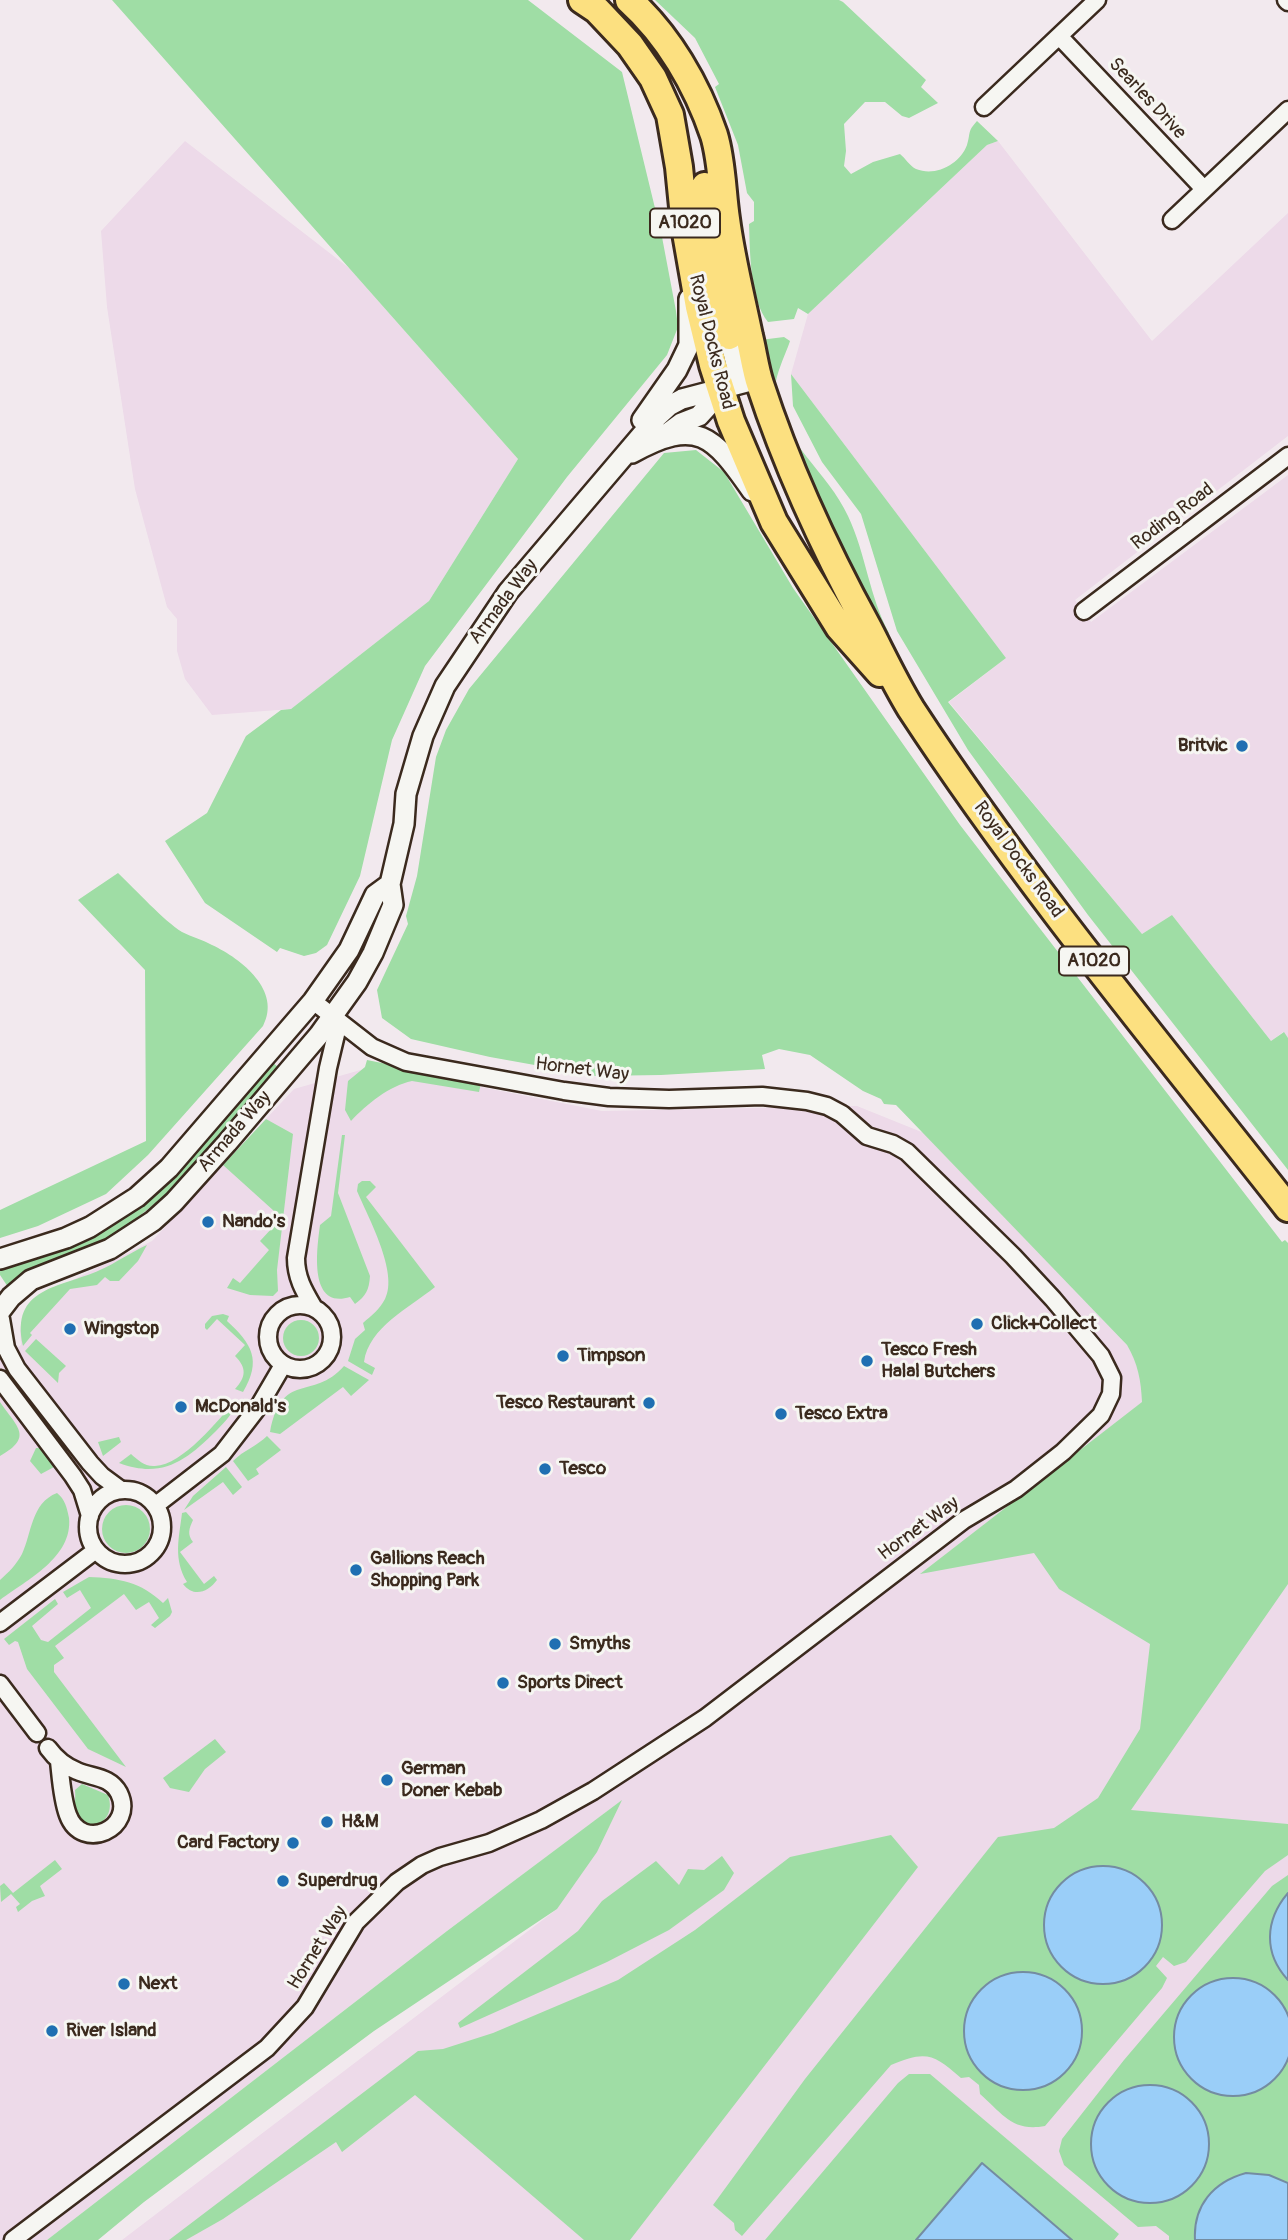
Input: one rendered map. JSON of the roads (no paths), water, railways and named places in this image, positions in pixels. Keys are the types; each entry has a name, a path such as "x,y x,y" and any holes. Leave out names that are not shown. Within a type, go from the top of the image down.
{"highway":[{"name":"Royal Docks Road","path":"582,0 597,10 630,45 653,78 670,115 699,307 720,391 774,522 839,627 909,706"},
{"name":"Royal Docks Road","path":"629,0 667,41 715,138 728,236 758,379 786,459 828,556 909,706 1023,869 1288,1208"},
{"path":"699,101 710,246 729,336"}],"street":[{"path":"984,107 1097,0"},
{"name":"Searles Drive","path":"1059,36 1203,189"},
{"path":"1172,220 1288,110"},
{"path":"619,460 646,413 677,370 689,345 685,227"},
{"name":"Armada Way","path":"619,460 699,415 738,373 729,336"},
{"name":"Armada Way","path":"0,1321 0,1308 31,1280 110,1249 153,1221 174,1202 335,1020 373,953 393,905 390,884 399,850 413,764 445,686 508,592 619,460 669,406 682,399 758,379"},
{"path":"660,438 683,434 710,441 732,462 774,522"},
{"name":"Roding Road","path":"1084,611 1288,456"},
{"name":"Armada Way","path":"0,1259 66,1238 90,1227 137,1197 169,1168 313,1001 349,950 375,895 390,884"},
{"name":"Hornet Way","path":"13,2240 267,2048 305,2007 356,1922 397,1882 422,1865 440,1857 489,1843 541,1820 593,1791 705,1718 964,1520 1016,1489 1101,1415 1111,1394 1112,1378 1101,1356 1013,1256 907,1152 893,1144 867,1136 835,1110 780,1097 609,1097 406,1062 372,1047 313,1001"},
{"path":"314,1308 304,1305 285,1309 271,1323 268,1332 271,1351 283,1365 302,1370 312,1367 327,1354 331,1345 330,1325 314,1308 300,1283 296,1272 296,1258 335,1020"},
{"path":"0,1321 6,1348 17,1369 90,1463 121,1490"},
{"path":"156,1505 222,1454 258,1406 283,1365"},
{"path":"0,1380 73,1476 82,1490 90,1516"},
{"path":"121,1490 140,1492 156,1505 161,1515 161,1538 156,1548 138,1562 115,1563 96,1550 90,1540 90,1516 101,1498 121,1490"},
{"path":"0,1623 96,1550"},
{"path":"0,1684 37,1733"},
{"path":"48,1748 59,1762 78,1772 101,1777 110,1782 118,1792 122,1802 121,1813 114,1827 107,1833 96,1836 82,1833 68,1817 59,1762"}],"water":[{"path":"1103,1866 1126,1870 1145,1883 1158,1902 1162,1925 1158,1948 1145,1967 1126,1980 1103,1984 1080,1980 1061,1967 1048,1948 1044,1925 1048,1902 1061,1883 1080,1870"},
{"path":"1288,1893 1288,1980 1274,1959 1270,1937 1275,1914"},
{"path":"1023,1972 1046,1976 1065,1989 1078,2008 1082,2031 1078,2054 1065,2073 1046,2086 1023,2090 1000,2086 981,2073 968,2054 964,2031 968,2008 981,1989 1000,1976"},
{"path":"1233,1978 1256,1982 1275,1995 1288,2014 1292,2037 1288,2060 1275,2079 1256,2092 1233,2096 1210,2092 1191,2079 1178,2060 1174,2037 1178,2014 1191,1995 1210,1982"},
{"path":"1150,2085 1173,2089 1192,2102 1205,2121 1209,2144 1205,2167 1192,2186 1173,2199 1150,2203 1127,2199 1108,2186 1095,2167 1091,2144 1095,2121 1108,2102 1127,2089"},
{"path":"982,2163 1072,2240 916,2240"},
{"path":"1246,2173 1269,2175 1288,2183 1288,2240 1195,2240 1197,2216 1207,2197 1224,2182"}],"place":[{"name":"Britvic","path":"1242,746"},
{"name":"Nando's","path":"208,1222"},
{"name":"Click+Collect","path":"977,1324"},
{"name":"Wingstop","path":"70,1329"},
{"name":"Timpson","path":"563,1356"},
{"name":"Tesco Fresh Halal Butchers","path":"867,1361"},
{"name":"Tesco Restaurant","path":"649,1403"},
{"name":"McDonald's","path":"181,1407"},
{"name":"Tesco Extra","path":"781,1414"},
{"name":"Tesco","path":"545,1469"},
{"name":"Gallions Reach Shopping Park","path":"356,1570"},
{"name":"Smyths","path":"555,1644"},
{"name":"Sports Direct","path":"503,1683"},
{"name":"German Doner Kebab","path":"387,1780"},
{"name":"H&M","path":"327,1822"},
{"name":"Card Factory","path":"293,1843"},
{"name":"Superdrug","path":"283,1881"},
{"name":"Next","path":"124,1984"},
{"name":"River Island","path":"52,2031"}]}
